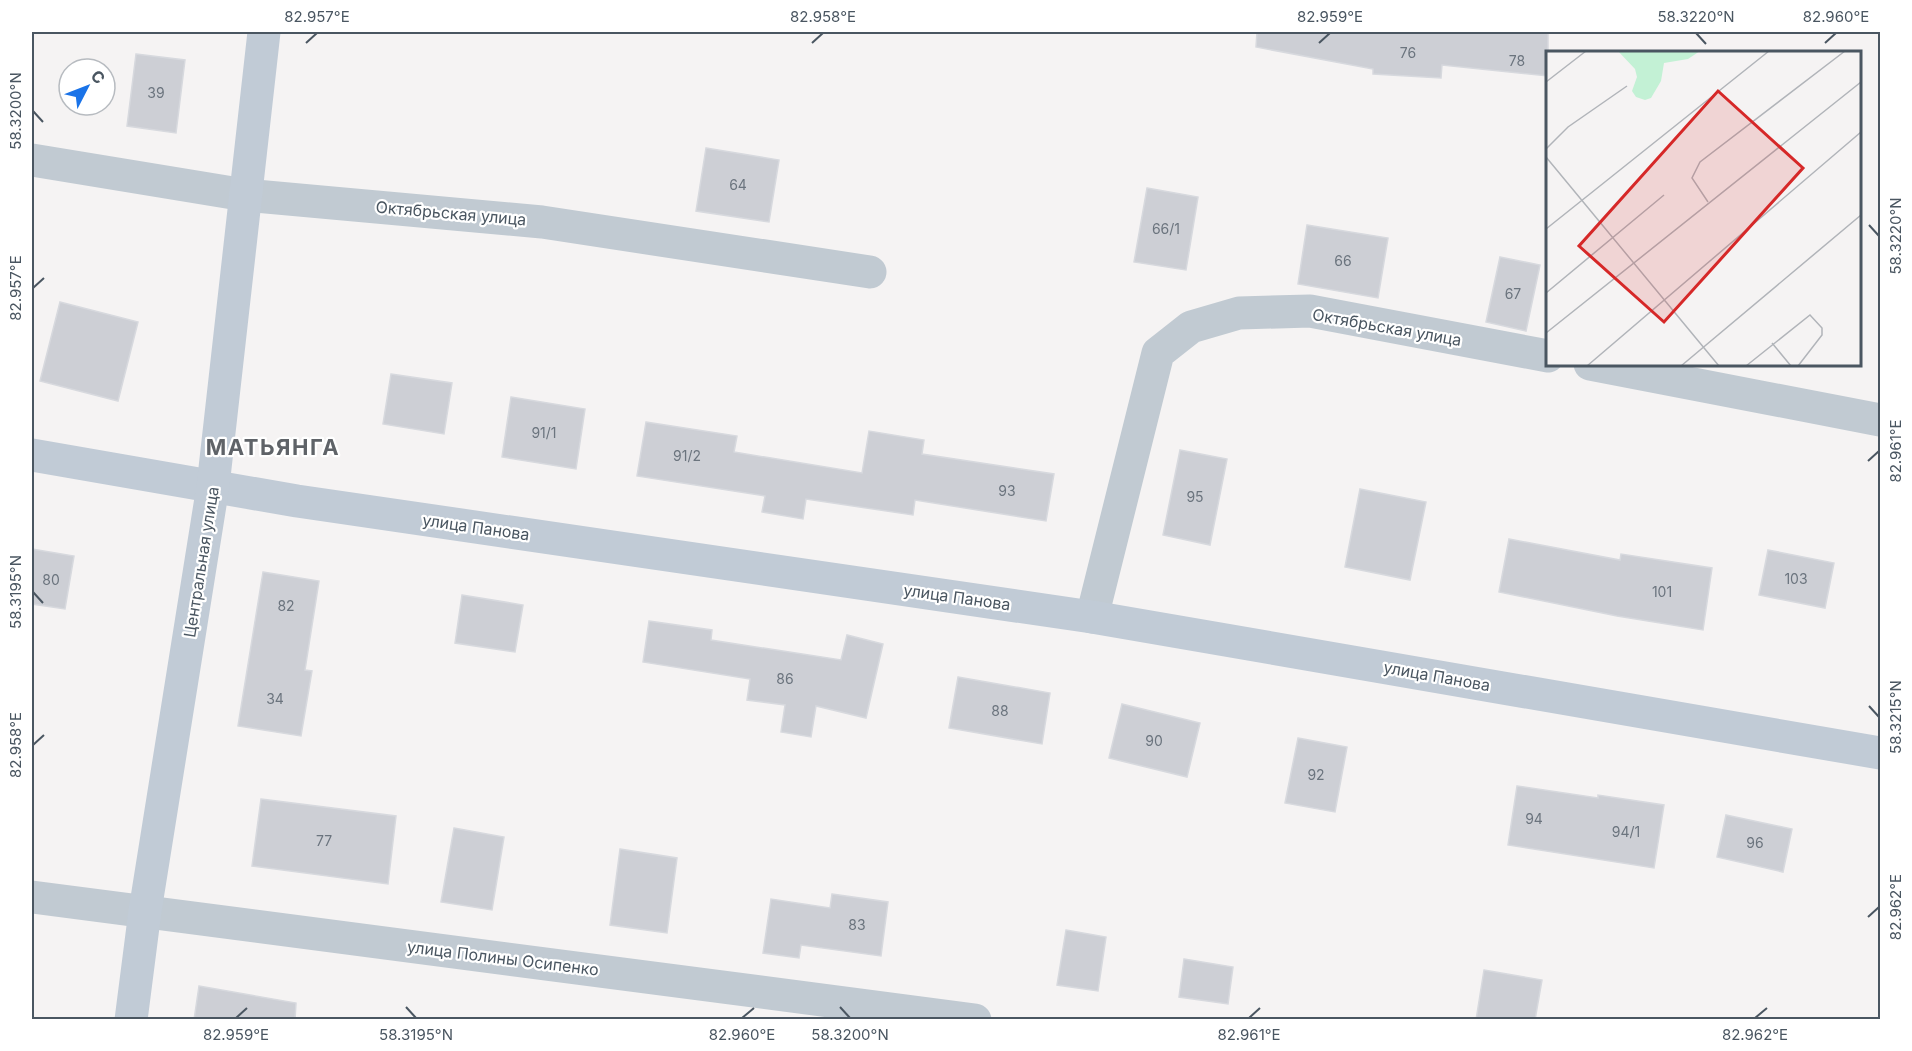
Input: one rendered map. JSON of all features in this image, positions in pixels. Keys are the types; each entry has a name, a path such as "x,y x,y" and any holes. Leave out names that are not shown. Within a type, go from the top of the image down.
{"main road":[{"name":"Центральная улица","path":"131,1020 145,911 213,486 264,32"},
{"name":"улица Панова","path":"32,455 308,503 1092,616 1881,753"}],"street":[{"name":"Октябрьская улица","path":"32,160 244,195 542,222 870,272"},
{"name":"Октябрьская улица","path":"1092,616 1158,353 1191,327 1239,313 1310,311 1546,357"},
{"path":"1600,366 1881,420"},
{"name":"улица Полины Осипенко","path":"32,897 975,1020"}],"building":[{"path":"1257,32 1548,32 1546,76 1442,65 1441,78 1373,74 1373,69 1256,47"},
{"path":"136,54 185,60 176,133 127,126"},
{"path":"706,148 779,160 769,222 696,211"},
{"path":"1147,188 1198,197 1186,270 1134,262"},
{"path":"1307,225 1388,238 1378,298 1298,284"},
{"path":"1500,257 1540,265 1526,331 1486,322"},
{"path":"60,302 138,322 118,401 40,381"},
{"path":"391,374 452,383 444,434 383,424"},
{"path":"511,397 585,409 576,469 502,457"},
{"path":"646,422 737,436 734,452 862,473 869,431 924,440 922,454 1054,474 1046,521 915,500 913,515 806,499 803,519 762,512 765,496 637,476"},
{"path":"1180,450 1227,459 1210,545 1163,535"},
{"path":"1360,489 1426,502 1410,580 1345,567"},
{"path":"1509,539 1620,560 1621,554 1712,568 1703,630 1617,616 1499,592"},
{"path":"32,549 74,556 65,609 32,604"},
{"path":"1768,550 1834,563 1825,608 1759,595"},
{"path":"263,572 319,581 305,670 312,671 301,736 238,726"},
{"path":"462,595 523,605 515,652 455,643"},
{"path":"649,621 712,630 711,640 841,660 847,635 883,644 866,718 816,706 811,737 781,732 785,705 747,700 750,679 643,662"},
{"path":"958,677 1050,693 1042,744 949,728"},
{"path":"1122,704 1200,723 1187,777 1109,758"},
{"path":"1298,738 1347,747 1335,812 1285,803"},
{"path":"1517,786 1664,805 1654,868 1508,845"},
{"path":"261,799 396,816 388,884 252,866"},
{"path":"1726,815 1792,829 1783,872 1717,857"},
{"path":"454,828 504,837 492,910 441,902"},
{"path":"620,849 677,858 667,933 610,925"},
{"path":"832,894 888,902 881,956 801,945 799,958 763,953 771,899 830,908"},
{"path":"1066,930 1106,937 1098,991 1057,985"},
{"path":"1184,959 1233,967 1228,1004 1179,997"},
{"path":"1484,970 1542,980 1535,1020 1476,1020"},
{"path":"199,986 296,1003 295,1020 194,1020"}],"district":[{"name":"МАТЬЯНГА","path":"273,447"}]}
